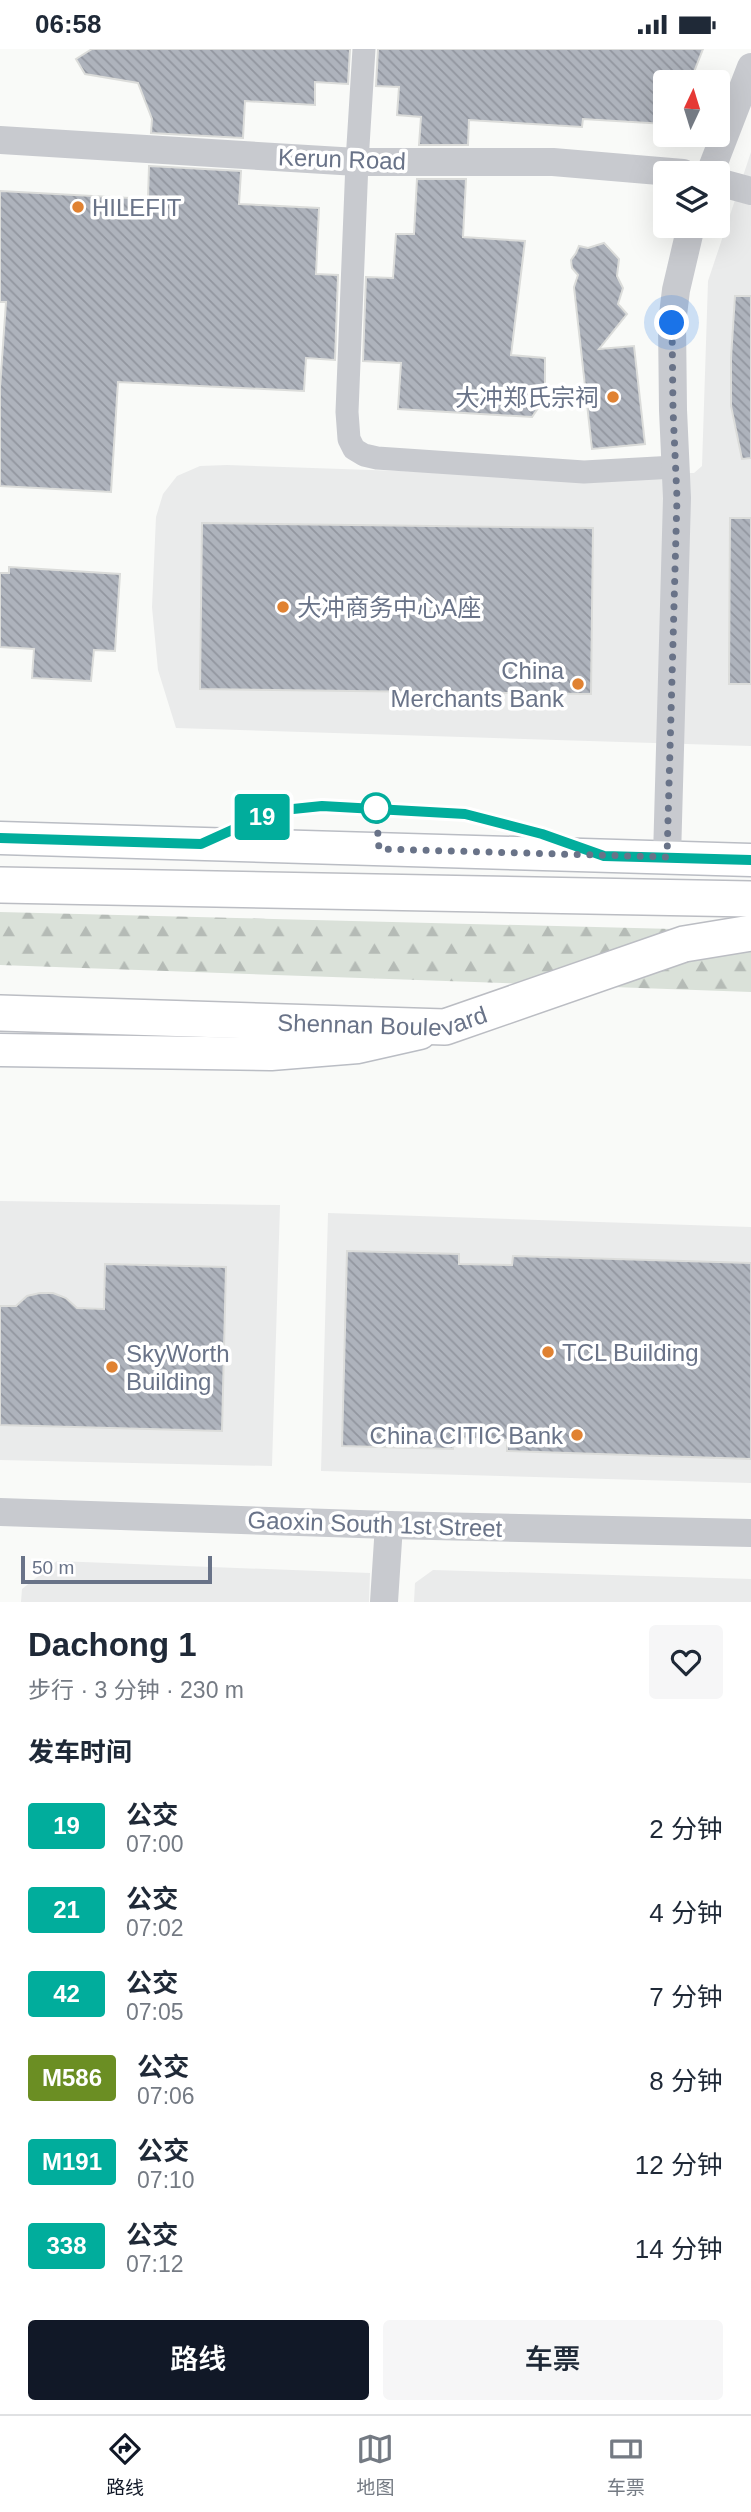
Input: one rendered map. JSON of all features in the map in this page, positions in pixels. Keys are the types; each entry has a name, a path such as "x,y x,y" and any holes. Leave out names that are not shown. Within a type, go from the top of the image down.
{"main road":[{"path":"0,823 109,841"},
{"path":"0,838 751,860"},
{"path":"0,885 751,899"},
{"name":"Shennan Boulevard","path":"0,1013 445,1027 684,944 751,933"},
{"path":"0,1050 271,1054 358,1047 445,1027"},
{"path":"0,1063 48,1051"}],"street":[{"path":"364,49 346,427 348,439 355,449 363,455 392,460 552,471 612,472 675,467"},
{"path":"715,161 751,67"},
{"name":"Kerun Road","path":"0,140 357,162 553,162 653,170"},
{"path":"730,185 751,191"},
{"path":"667,857 677,498 672,323 676,290 688,238"},
{"name":"Gaoxin South 1st Street","path":"0,1512 389,1525 751,1533"},
{"path":"384,1602 389,1525"}],"shaded area":[{"path":"751,152 751,746 176,728 158,670 152,607 156,517 163,494 177,476 200,466 227,465 516,475 694,473 702,466 708,281 722,238 730,238 730,215"},
{"path":"0,1201 280,1205 272,1466 0,1460"},
{"name":"TCL Building","path":"328,1213 751,1227 751,1483 321,1471"},
{"path":"57,1561 370,1573 369,1602 21,1602 22,1589"},
{"path":"433,1570 751,1579 751,1602 414,1602 415,1583"}],"green space":[{"path":"0,912 751,931 751,992 0,965"}],"building":[{"path":"92,49 350,49 348,84 315,82 315,105 245,101 243,138 151,133 152,119 138,83 85,74 76,59"},
{"path":"378,49 703,49 695,70 653,70 653,123 583,119 582,127 469,120 468,145 419,145 421,117 397,115 399,87 376,86"},
{"path":"149,166 241,171 239,204 319,208 316,274 338,275 335,360 306,358 304,391 118,382 111,492 0,486 0,388 6,302 0,302 0,191 148,199"},
{"path":"417,179 466,179 463,237 525,241 511,355 545,358 545,398 532,417 398,409 401,363 363,361 366,277 393,278 396,234 414,234"},
{"path":"604,243 619,259 617,276 623,288 618,304 627,314 599,349 634,346 645,444 592,449 574,287 578,275 572,268 571,260 579,246 588,248"},
{"path":"735,296 751,296 751,458 742,459 731,406"},
{"path":"730,518 751,518 751,684 729,684"},
{"path":"202,523 593,528 591,694 200,689"},
{"path":"9,567 120,574 115,651 94,650 91,681 32,678 34,649 0,647 0,573 9,573"},
{"name":"TCL Building","path":"347,1251 459,1254 459,1264 512,1265 513,1256 751,1263 751,1459 507,1451 507,1440 454,1438 453,1449 342,1446"},
{"name":"SkyWorth Building","path":"105,1264 226,1267 222,1431 0,1425 0,1306 16,1306 27,1296 53,1293 66,1298 77,1308 104,1309"}],"bus line":[{"name":"19","path":"0,838 201,844 263,816 322,806 465,814 542,834 604,856 751,860"}],"place":[{"name":"HILEFIT","path":"78,207"},
{"name":"大冲郑氏宗祠","path":"613,397"},
{"name":"大冲商务中心A座","path":"283,607"},
{"name":"China Merchants Bank","path":"578,684"},
{"name":"TCL Building","path":"548,1352"},
{"name":"SkyWorth Building","path":"112,1367"},
{"name":"China CITIC Bank","path":"577,1435"}],"route":[{"path":"376,808 379,849 667,857 677,498 672,323"}]}
